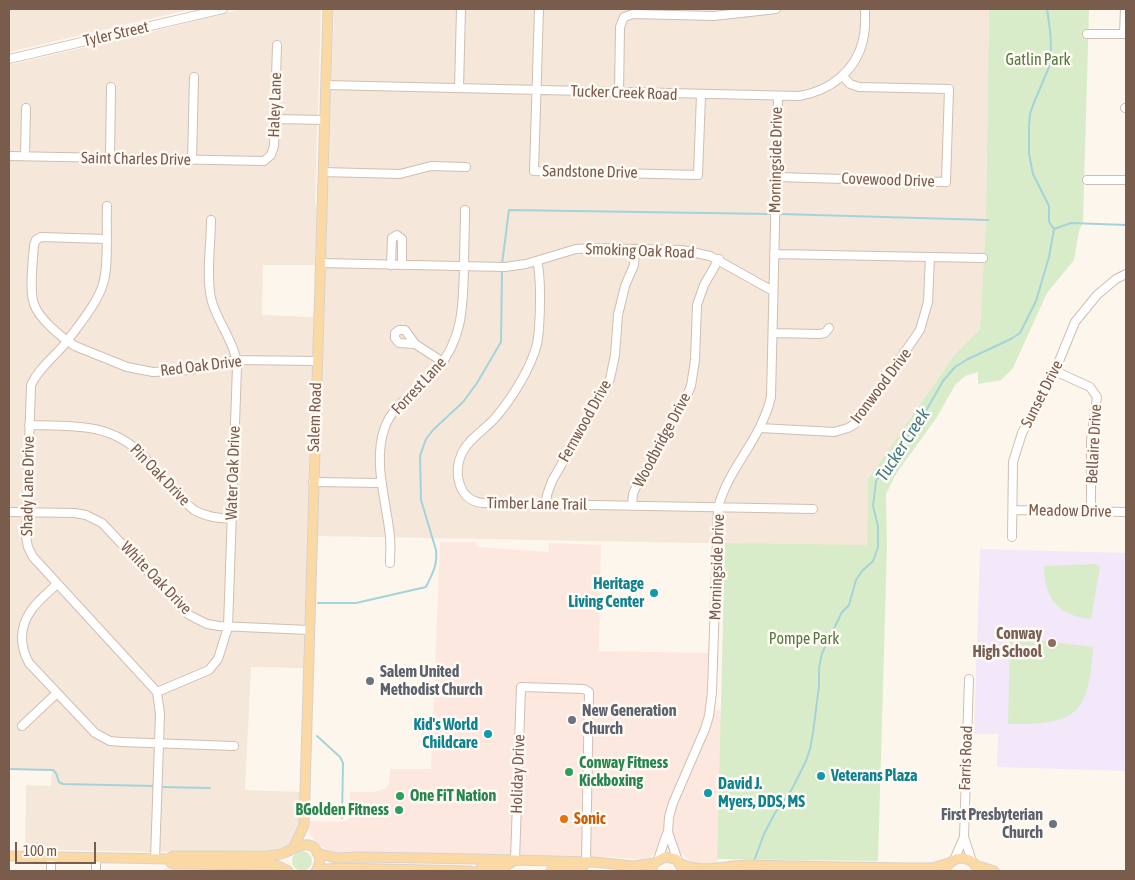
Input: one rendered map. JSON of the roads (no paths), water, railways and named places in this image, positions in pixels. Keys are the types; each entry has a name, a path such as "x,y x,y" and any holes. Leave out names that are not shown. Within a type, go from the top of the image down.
{"main road":[{"name":"Salem Road","path":"292,849 304,825 328,9"},
{"name":"Salem Road","path":"304,825 320,862 317,871"},
{"path":"171,861 202,859 208,856 276,855 303,844 336,858 511,860 634,866 654,865 668,857 681,866 700,870 746,865 932,868 949,865 964,858 975,866 994,871"},
{"path":"289,871 286,860 292,849"},
{"path":"9,856 155,859 235,868 276,865 289,871"},
{"path":"368,868 373,865 394,864 404,858"},
{"path":"317,871 332,868 368,868 468,871 473,864 500,864 511,860"},
{"path":"478,871 482,867 504,867 511,860"},
{"path":"551,871 559,866 572,867 582,862"},
{"path":"560,871 581,869 582,862"}],"street":[{"name":"Tyler Street","path":"9,59 201,12 223,9"},
{"path":"459,88 461,9"},
{"name":"Sandstone Drive","path":"539,9 534,171 698,175 701,95"},
{"path":"618,92 621,24 624,17 628,15 714,16 776,9"},
{"name":"Tucker Creek Road","path":"326,85 778,97 810,94 830,86 849,69 861,46 864,33 865,9"},
{"path":"1087,34 1125,34 1125,9"},
{"name":"Haley Lane","path":"264,161 273,151 277,45"},
{"name":"Covewood Drive","path":"776,177 946,182 949,89 859,87 850,84 843,76"},
{"path":"192,160 194,77"},
{"path":"110,158 111,88"},
{"name":"Morningside Drive","path":"654,865 668,832 669,817 673,803 709,716 712,692 718,508 725,487 760,428 771,397 778,97"},
{"path":"25,156 26,108"},
{"path":"275,119 325,120"},
{"name":"Saint Charles Drive","path":"9,156 264,161"},
{"path":"323,172 400,174 431,166 466,167"},
{"path":"1087,180 1126,180"},
{"name":"Shady Lane Drive","path":"107,206 103,286 67,341 34,378 30,392 26,537 28,547 33,556 157,692"},
{"name":"Forrest Lane","path":"390,563 390,537 382,484 381,442 388,421 398,406 432,376 452,348 461,322 463,306 465,210"},
{"name":"Water Oak Drive","path":"157,692 209,670 220,653 228,628 236,360 211,300 211,220"},
{"path":"391,265 392,238 398,236 403,241 402,265"},
{"name":"Red Oak Drive","path":"106,239 41,237 36,240 34,245 32,296 34,305 43,319 67,341 109,361 153,372 190,370 236,360 317,361"},
{"name":"Smoking Oak Road","path":"320,263 510,267 576,249 692,251 719,260 774,291"},
{"name":"Fernwood Drive","path":"546,504 552,480 610,379 615,356 618,315 625,286 634,265 635,249"},
{"path":"774,254 983,258"},
{"name":"Ironwood Drive","path":"760,428 834,432 855,424 920,330 928,302 930,257"},
{"name":"Woodbridge Drive","path":"632,506 636,487 684,402 691,386 694,366 697,305 704,285 719,260"},
{"name":"Timber Lane Trail","path":"537,261 540,270 539,319 536,344 531,360 500,412 463,451 459,465 459,477 462,492 467,498 483,503 813,510"},
{"name":"Sunset Drive","path":"1012,538 1014,510 1013,462 1022,432 1055,371 1075,322 1097,295 1116,279 1126,274"},
{"path":"773,333 819,334 829,328"},
{"path":"415,344 443,362"},
{"name":"Bellaire Drive","path":"1055,371 1090,387 1098,397 1091,440 1092,512"},
{"name":"Pin Oak Drive","path":"29,425 90,427 112,433 124,439 140,453 194,510 211,517 232,518"},
{"path":"313,482 382,484"},
{"name":"Meadow Drive","path":"1014,510 1126,512"},
{"name":"White Oak Drive","path":"9,512 75,513 86,515 102,522 189,615 208,624 228,628 309,630"},
{"path":"57,584 28,612 22,630 25,656 29,663 95,733 110,741 234,746"},
{"name":"Farris Road","path":"969,679 964,837 975,866"},
{"name":"Holiday Drive","path":"511,860 521,688 587,690 590,696 582,862"},
{"path":"155,859 160,714 157,692"},
{"path":"22,726 57,693"},
{"name":"Morningside Drive","path":"668,832 681,866"},
{"name":"Farris Road","path":"949,865 964,837"},
{"path":"51,858 51,871"},
{"path":"96,858 96,871"}],"waterway":[{"name":"Tucker Creek","path":"754,861 764,834 775,813 792,789 810,749 822,653 842,612 849,605 856,580 862,571 873,561 878,547 878,526 873,506 876,481 927,409 943,381 955,367 1020,333 1036,301 1049,257 1054,229 1049,222 1049,206 1033,174 1029,154 1030,114 1049,67 1051,53 1047,9"},
{"path":"502,264 509,210 771,214"},
{"path":"780,214 988,220"},
{"path":"1054,229 1071,223 1126,225"},
{"path":"318,603 356,603 426,587 434,569 436,550 421,500 420,456 426,439 463,402 477,383 501,342 502,271"},
{"path":"317,736 340,757 343,763 342,818"},
{"path":"9,769 53,770 59,782 63,784 154,786"},
{"path":"161,787 210,788"}],"place":[{"name":"Heritage Living Center","path":"654,593"},
{"name":"Conway High School","path":"1052,643"},
{"name":"Salem United Methodist Church","path":"370,681"},
{"name":"New Generation Church","path":"572,720"},
{"name":"Kid's World Childcare","path":"488,734"},
{"name":"Conway Fitness Kickboxing","path":"569,772"},
{"name":"Veterans Plaza","path":"821,776"},
{"name":"David J. Myers, DDS, MS","path":"708,793"},
{"name":"One FiT Nation","path":"400,796"},
{"name":"BGolden Fitness","path":"399,810"},
{"name":"Sonic","path":"564,819"},
{"name":"First Presbyterian Church","path":"1053,824"}],"park label":[{"name":"Gatlin Park","path":"1038,60"},
{"name":"Pompe Park","path":"804,639"}]}
